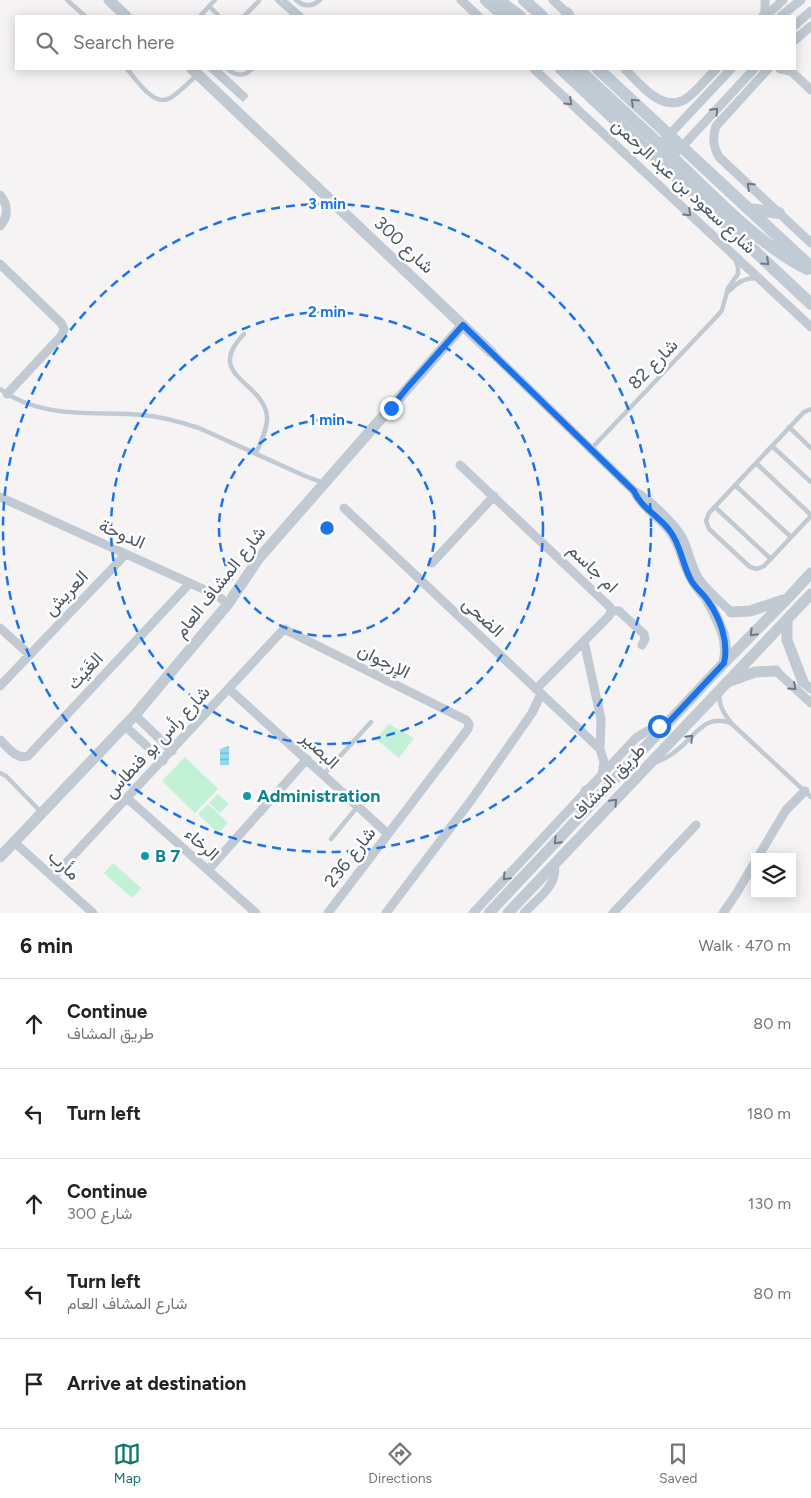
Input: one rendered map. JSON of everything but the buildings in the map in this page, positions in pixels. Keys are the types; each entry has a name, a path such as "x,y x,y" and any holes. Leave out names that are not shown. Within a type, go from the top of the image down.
{"main road":[{"path":"486,0 503,15"},
{"path":"498,0 519,15"},
{"path":"524,0 541,15"},
{"name":"شارع سعود بن عبد الرحمن","path":"562,70 656,150"},
{"path":"579,70 668,161 768,246 811,272"},
{"name":"شارع سعود بن عبد الرحمن","path":"599,70 749,208 811,268"},
{"path":"656,150 682,147"},
{"name":"شارع سعود بن عبد الرحمن","path":"668,161 811,304"},
{"path":"749,208 779,213"}],"street":[{"path":"109,0 125,15"},
{"path":"461,0 477,15"},
{"path":"553,0 568,15"},
{"path":"765,0 765,15"},
{"path":"766,15 783,0"},
{"path":"782,15 801,0"},
{"path":"796,24 811,12"},
{"path":"796,39 810,26 811,12"},
{"name":"شارع سعود بن عبد الرحمن","path":"535,70 811,327"},
{"path":"626,70 662,101 671,102 685,99 715,70"},
{"path":"656,150 730,70"},
{"path":"668,161 753,70"},
{"path":"769,70 716,126 713,141 715,150 719,157 811,243"},
{"path":"790,70 811,90"},
{"name":"شارع 300","path":"195,71 463,325 634,491"},
{"path":"740,84 759,79"},
{"path":"0,195 6,203 7,210 6,217 0,226"},
{"path":"0,264 62,323 64,329 62,335 3,392"},
{"name":"شارع المشاف العام","path":"0,857 125,726 228,604 259,558 463,325"},
{"name":"ام جاسم","path":"386,913 472,799 514,739 536,707 539,691 609,616 611,611 610,607 460,465"},
{"path":"634,491 639,500 671,532 690,580 708,601 724,636 726,650 724,663"},
{"path":"634,491 646,499 675,527 683,539 698,578 731,612 758,610 789,597"},
{"path":"432,563 494,496"},
{"name":"الدوحة","path":"0,498 218,596 228,604"},
{"name":"الضحى","path":"344,508 600,749"},
{"name":"العريش","path":"0,686 126,554"},
{"name":"طريق المشاف","path":"489,913 811,573"},
{"name":"الغَيْث","path":"0,740 17,755 24,758 28,756 190,583"},
{"name":"طريق المشاف","path":"508,913 811,594"},
{"path":"611,611 619,611 644,634 645,639 642,645"},
{"path":"787,620 788,640 807,686"},
{"path":"0,628 30,655"},
{"name":"شارع رأس بو فنطاس","path":"53,877 284,629"},
{"name":"الإرجوان","path":"284,629 466,720 469,724"},
{"path":"584,641 601,719 600,749 604,762 602,774"},
{"path":"723,687 745,675 776,671 811,703"},
{"name":"البصير","path":"229,689 388,834"},
{"path":"135,714 172,750"},
{"name":"شارع 236","path":"328,913 468,728 469,724"},
{"name":"طريق المشاف","path":"473,913 636,738 647,730 666,725"},
{"path":"125,726 163,761"},
{"path":"600,749 610,752 625,750"},
{"path":"208,870 306,759"},
{"path":"580,817 586,791"},
{"path":"760,853 783,815 795,800 808,794"},
{"name":"الرخاء","path":"127,798 256,913"},
{"path":"613,913 696,825"},
{"name":"مأرب","path":"14,842 94,913"},
{"path":"524,913 550,886 555,875 554,864"},
{"path":"723,913 751,869"}],"lane":[{"path":"67,0 84,15"},
{"path":"201,15 215,0"},
{"path":"277,0 294,15"},
{"path":"284,0 301,15"},
{"path":"296,0 305,5 311,5 320,0"},
{"path":"245,15 259,1"},
{"path":"209,6 218,15"},
{"path":"128,70 153,98 160,100 168,100 195,71"},
{"path":"211,70 244,97 218,70"},
{"path":"228,70 240,75 246,74 251,70"},
{"name":"شارع 82","path":"591,449 722,310 728,288 738,274 734,257"},
{"path":"726,294 741,281 748,278 757,278"},
{"path":"244,334 231,350 230,359 236,374 260,400 267,416 266,425 256,454"},
{"path":"3,392 30,405 49,409 89,414 127,414 164,418 199,428 325,483"},
{"path":"756,463 811,515 771,559 762,568 757,570 752,568 709,529 707,518 709,513 715,507 735,485 804,412 811,409"},
{"path":"789,428 811,448"},
{"path":"772,446 811,482"},
{"path":"735,485 791,537"},
{"path":"715,507 771,559"},
{"path":"723,687 721,706 732,724 808,794"},
{"path":"650,764 669,756 706,723 716,721 732,724"},
{"path":"323,775 371,722"},
{"path":"0,773 6,776 42,812"},
{"path":"331,839 358,806"}],"green space":[{"path":"389,724 414,738 399,758 376,739"},
{"path":"185,757 218,789 195,813 162,781"},
{"path":"218,794 229,804 220,813 209,803"},
{"path":"208,804 228,823 218,833 198,814"},
{"path":"113,863 141,888 132,898 104,873"}],"water":[{"path":"229,746 229,765 220,765 220,749"}],"place":[{"name":"Administration","path":"247,796"},
{"name":"B 7","path":"145,856"}],"route":[{"path":"391,408 463,325 634,491 642,503 666,526 675,538 690,580 708,601 713,611 724,636 726,650 724,663 666,725 659,726"}]}
